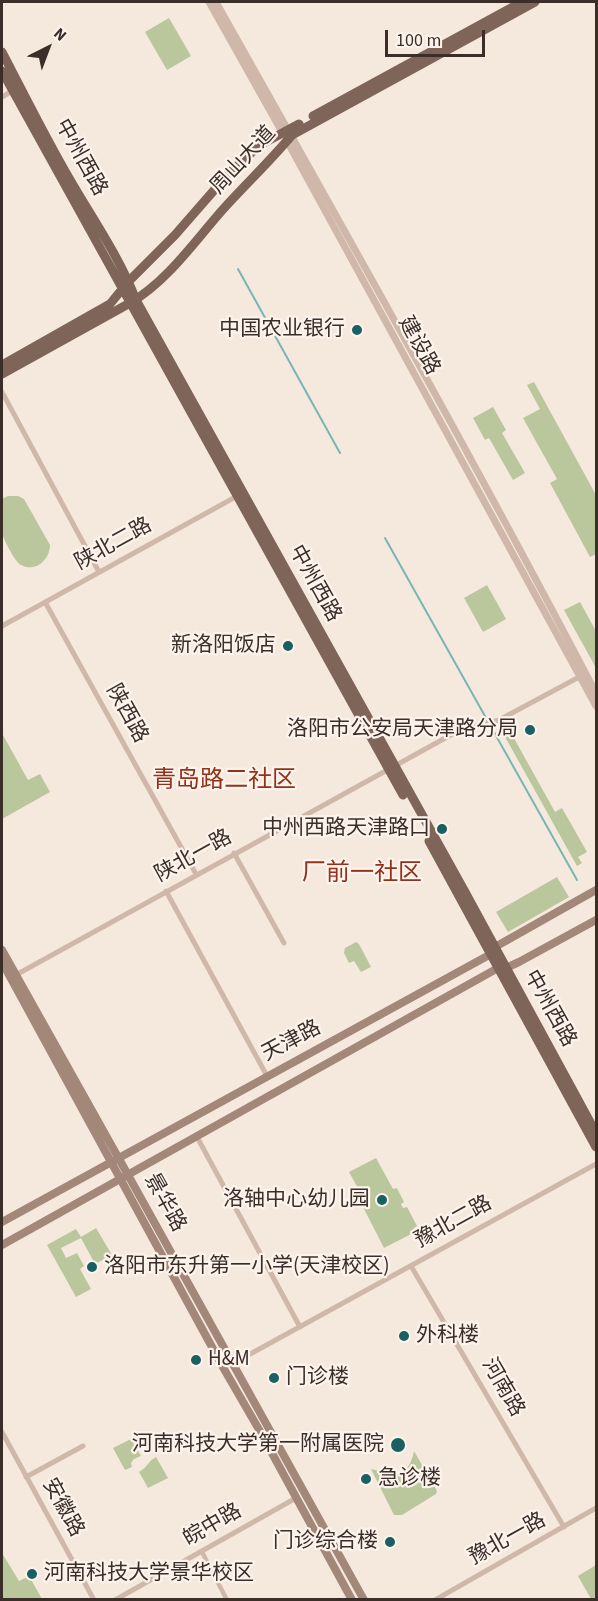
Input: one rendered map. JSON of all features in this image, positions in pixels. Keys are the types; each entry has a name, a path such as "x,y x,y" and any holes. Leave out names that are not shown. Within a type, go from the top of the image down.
{"main road":[{"name":"周山大道","path":"2,374 133,302 163,277 287,134 522,2"},
{"name":"周山大道","path":"2,365 110,304 230,172 260,145 287,134 535,2"},
{"name":"中州西路","path":"2,52 16,89"},
{"name":"中州西路","path":"2,71 16,89 101,230 133,302 493,950 597,1147"},
{"name":"天津路","path":"2,1222 597,890"},
{"name":"天津路","path":"2,1245 502,968 597,920"},
{"name":"景华路","path":"2,950 13,977 115,1160 364,1599"},
{"name":"景华路","path":"2,962 13,977"},
{"name":"中州西路","path":"502,968 597,1133"},
{"name":"景华路","path":"125,1177 224,1369 351,1599"}],"street":[{"name":"建设路","path":"209,2 287,134 552,608 597,693"},
{"name":"建设路","path":"216,2 597,706"},
{"path":"2,97 16,89"},
{"path":"2,392 99,572"},
{"name":"陕北二路","path":"2,626 240,495"},
{"name":"陕西路","path":"45,602 196,874"},
{"name":"陕北一路","path":"13,977 458,731 499,720 581,676"},
{"path":"234,854 284,943"},
{"path":"166,891 267,1076"},
{"path":"197,1137 300,1327"},
{"name":"豫北二路","path":"232,1364 597,1164"},
{"name":"河南路","path":"411,1266 564,1527"},
{"name":"安徽路","path":"2,1432 94,1599"},
{"path":"26,1477 83,1446"},
{"name":"皖中路","path":"115,1599 296,1498"},
{"name":"豫北一路","path":"435,1599 597,1509"},
{"path":"202,1552 227,1599"}],"green space":[{"path":"169,18 191,56 167,70 145,32"},
{"path":"534,382 596,495 596,554 590,557 550,483 557,479 523,418 540,409 527,385"},
{"path":"493,407 506,430 502,433 525,473 513,480 489,438 485,440 473,418"},
{"path":"8,496 18,496 24,499 50,545 45,560 37,566 21,565 5,540 1,528 1,507 2,499"},
{"path":"487,585 506,619 483,632 464,598"},
{"path":"580,602 596,631 596,668 564,610"},
{"path":"505,722 555,812 562,808 587,852 578,857 582,863 577,866 499,726"},
{"path":"2,736 28,780 40,774 50,792 2,819"},
{"path":"557,877 569,897 508,932 496,912"},
{"path":"356,942 371,967 361,972 354,961 349,963 344,953 345,948"},
{"path":"376,1158 393,1189 397,1188 404,1202 401,1204 403,1208 407,1207 417,1226 414,1228 415,1232 384,1248 362,1205 366,1203 349,1172"},
{"path":"96,1228 112,1255 95,1264 81,1238 61,1248 66,1258 77,1253 84,1266 80,1269 91,1289 76,1297 47,1245 76,1229 81,1237"},
{"path":"131,1439 141,1456 134,1459 131,1463 132,1467 125,1470 113,1448"},
{"path":"414,1451 437,1491 436,1494 402,1515 394,1515 371,1469 393,1473 404,1471"},
{"path":"156,1457 168,1478 148,1488 139,1472"},
{"path":"2,1553 19,1581 29,1576 42,1599 2,1599"},
{"path":"596,1565 596,1599 591,1599 578,1576"}],"waterway":[{"path":"238,269 340,453"},
{"path":"385,538 577,880"}],"place":[{"name":"中国农业银行","path":"357,330"},
{"name":"新洛阳饭店","path":"288,646"},
{"name":"洛阳市公安局天津路分局","path":"530,730"},
{"name":"中州西路天津路口","path":"442,829"},
{"name":"洛轴中心幼儿园","path":"382,1200"},
{"name":"洛阳市东升第一小学(天津校区)","path":"92,1267"},
{"name":"外科楼","path":"404,1336"},
{"name":"H&M","path":"196,1360"},
{"name":"门诊楼","path":"274,1378"},
{"name":"河南科技大学第一附属医院","path":"398,1445"},
{"name":"急诊楼","path":"366,1479"},
{"name":"门诊综合楼","path":"390,1542"},
{"name":"河南科技大学景华校区","path":"32,1574"}],"district":[{"name":"青岛路二社区","path":"224,782"},
{"name":"厂前一社区","path":"362,875"}]}
